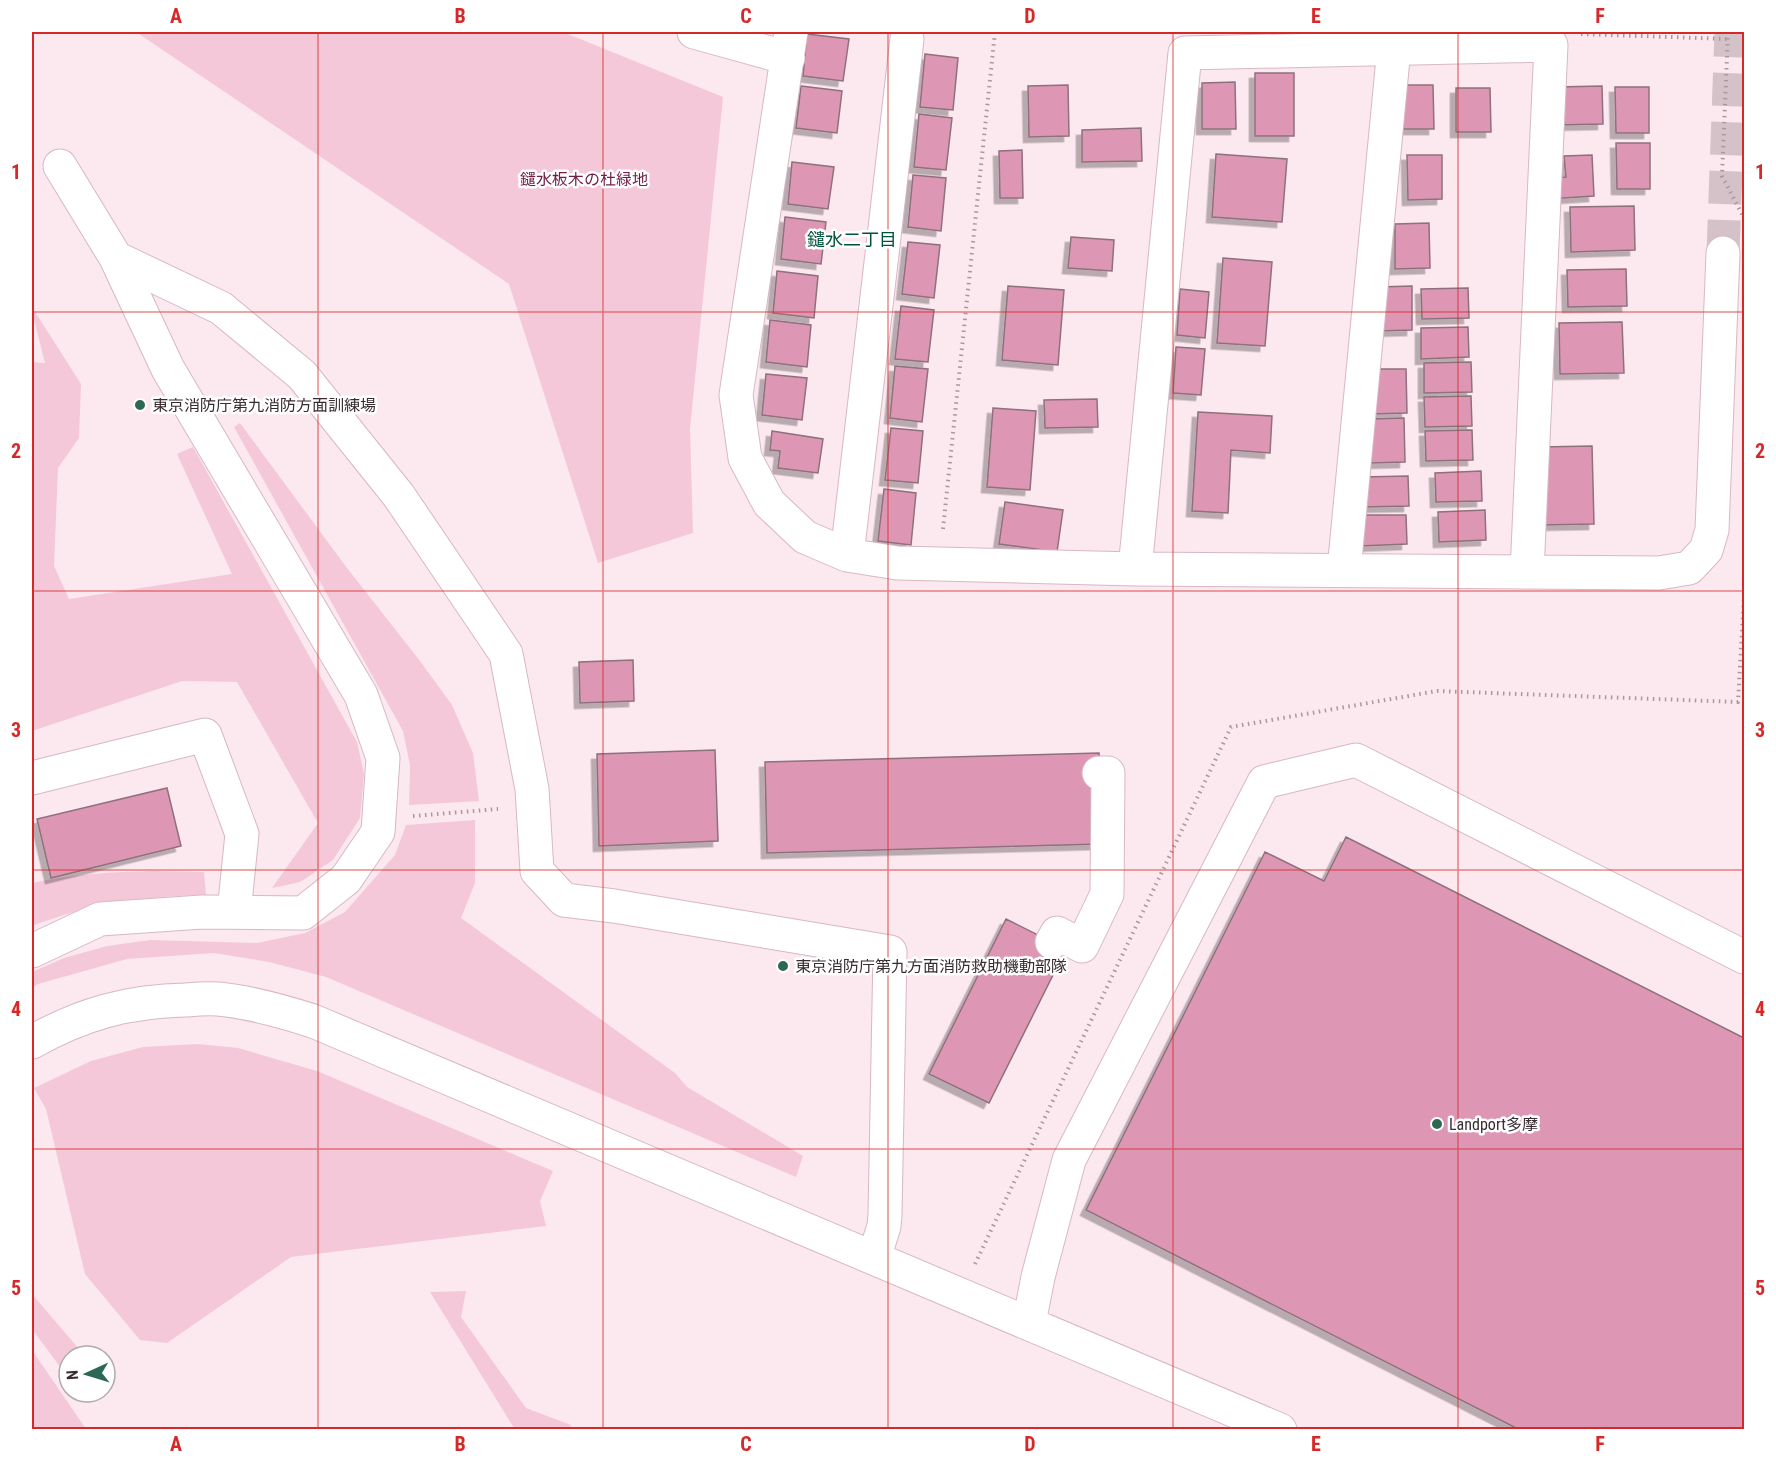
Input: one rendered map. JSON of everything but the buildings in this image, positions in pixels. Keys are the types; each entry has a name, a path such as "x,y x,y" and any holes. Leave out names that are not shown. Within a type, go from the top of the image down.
{"street":[{"path":"694,32 789,45 736,395 745,458 769,503 805,537 847,555 897,562 1135,569 1659,573 1689,568 1706,550 1712,530 1723,253"},
{"path":"847,555 908,39"},
{"path":"1135,569 1185,53 1551,45 1527,572"},
{"path":"1344,570 1394,48"},
{"path":"32,951 100,919 202,912 303,913 346,879 378,832 383,758 361,695 168,369 116,258 60,166"},
{"path":"116,258 221,308 302,375 399,496 506,654 532,789 537,871 564,900 614,906 890,952 885,1215 874,1258"},
{"path":"32,778 205,735 242,834 234,912"},
{"path":"1029,1323 1038,1277 1069,1160 1264,782 1356,759 1744,957"},
{"path":"1052,942 1057,933 1082,946 1107,894 1108,772 1099,773"},
{"path":"32,1041 82,1018 137,1003 217,999 267,1007 313,1020 1280,1430"}],"path":[{"path":"939,564 995,32"},
{"path":"1728,32 1722,176 1744,218"},
{"path":"1551,45 1570,34 1698,34 1728,39"},
{"path":"975,1264 1232,727 1437,691 1738,702 1744,597"},
{"path":"380,819 532,806"}],"green space":[{"name":"鑓水板木の杜緑地","path":"136,32 563,32 723,97 690,429 693,533 598,563 509,284"},
{"path":"32,307 81,384 79,438 58,468 54,566 69,599 232,574 177,454 193,447 357,742 364,774 360,818 333,860 300,882 272,888 318,823 237,682 182,681 32,731 32,362 45,363"},
{"path":"240,423 452,705 473,753 479,801 409,805 410,765 403,731 234,427"},
{"path":"475,820 475,883 461,918 675,1073 687,1087 803,1156 796,1177 326,977 269,962 214,953 127,959 38,984 32,988 32,972 64,958 107,946 150,940 257,943 305,933 345,912 395,855 406,825"},
{"path":"154,871 204,872 206,895 139,899 75,912 32,926 32,883 62,877"},
{"path":"198,1044 238,1048 317,1071 553,1171 540,1201 546,1226 291,1257 167,1343 140,1340 85,1274 46,1109 34,1088 91,1061 143,1047"},
{"path":"466,1291 461,1317 526,1408 571,1425 570,1429 518,1430 514,1428 430,1292"},
{"path":"32,1294 75,1344 57,1344 57,1363 32,1329"},
{"path":"32,1350 57,1387 57,1404 69,1404 86,1429 32,1429"}],"tunnel":[{"path":"1723,253 1731,32"}],"place":[{"name":"東京消防庁第九消防方面訓練場","path":"140,405"},
{"name":"東京消防庁第九方面消防救助機動部隊","path":"783,966"},
{"name":"Landport多摩","path":"1437,1124"}],"district":[{"name":"鑓水二丁目","path":"852,239"}]}
